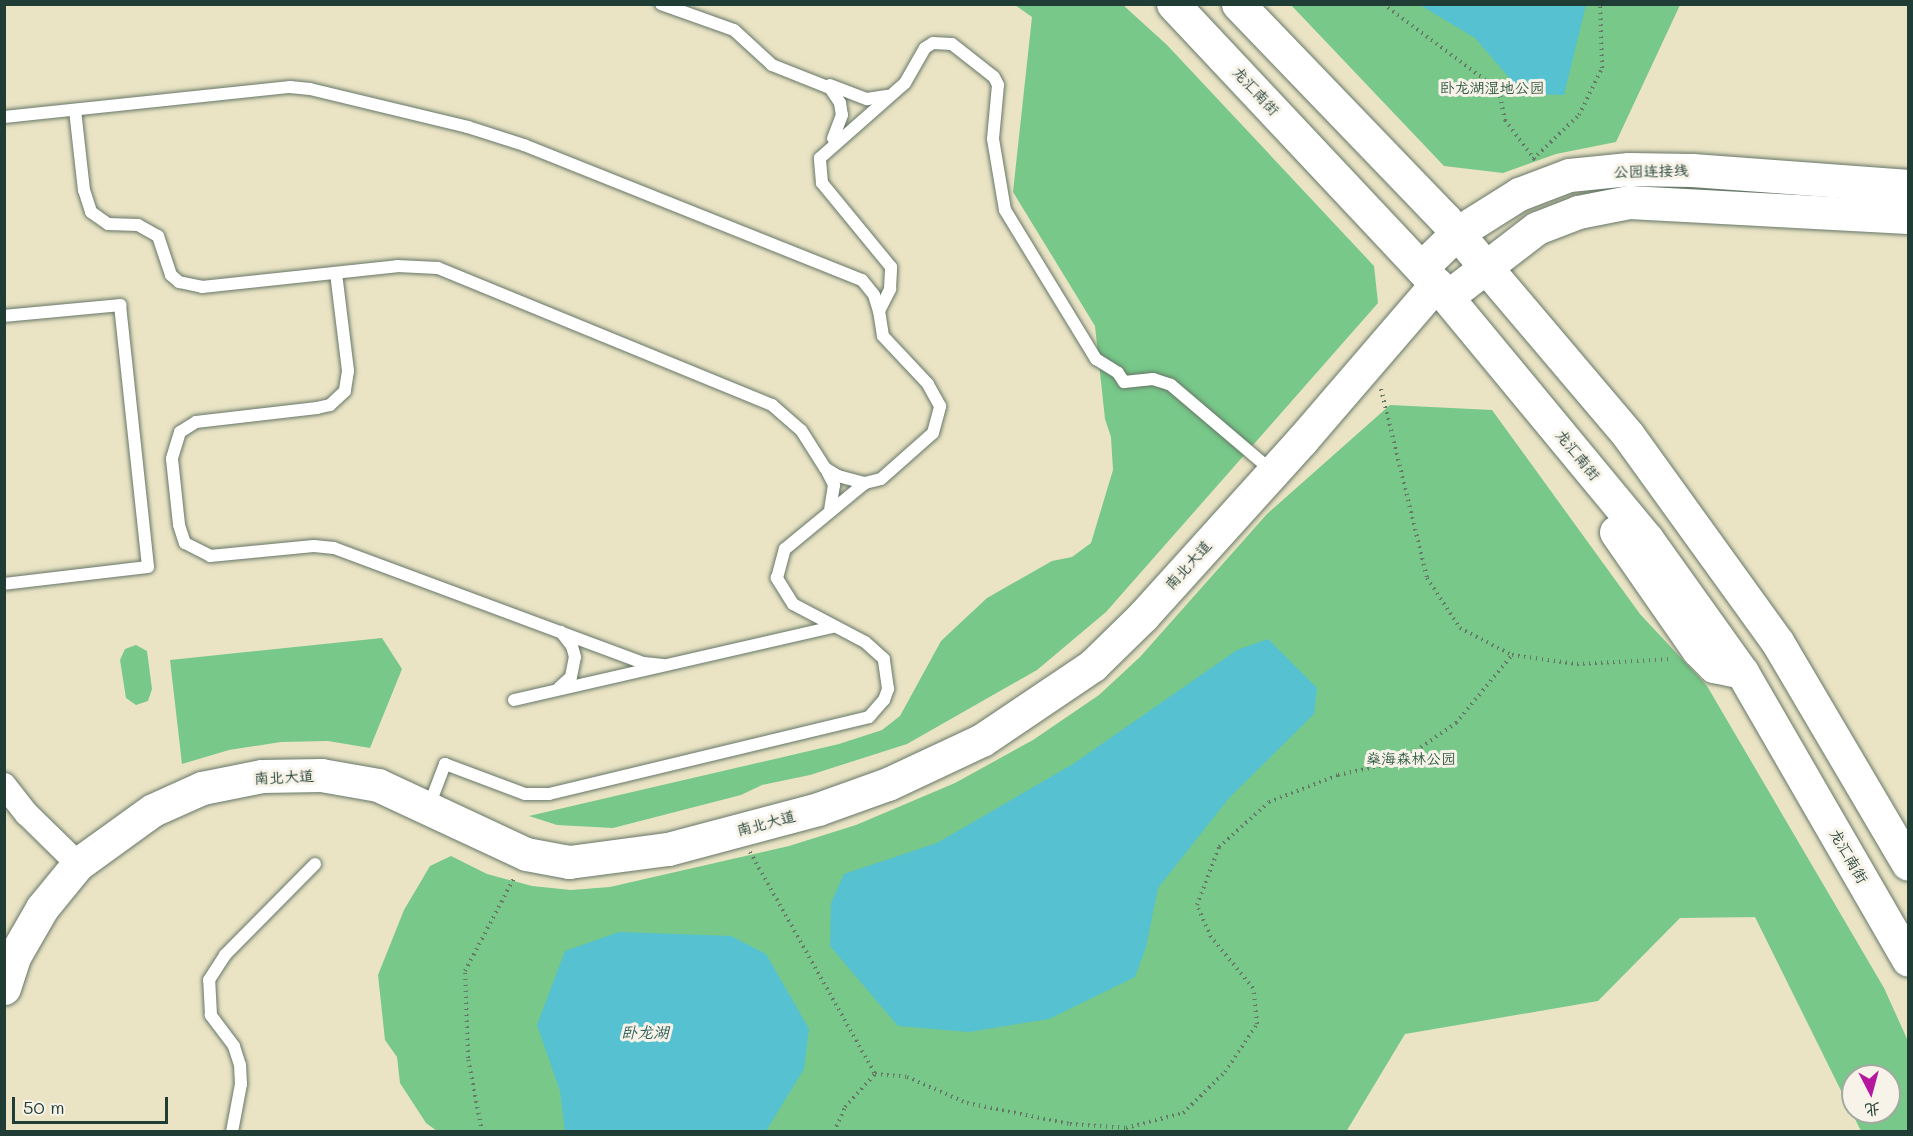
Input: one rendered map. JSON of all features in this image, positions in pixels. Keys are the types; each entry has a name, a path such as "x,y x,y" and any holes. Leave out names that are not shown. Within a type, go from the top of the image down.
{"street":[{"name":"龙汇南街","path":"1173,4 1434,283 1517,379 1647,539 1742,672 1908,960"},
{"path":"1238,4 1457,233 1628,435 1688,513 1778,643 1908,864"},
{"name":"公园连接线","path":"1434,283 1457,233 1519,194 1536,169 1569,175 1640,169 1908,186"},
{"name":"公园连接线","path":"1434,283 1484,265 1537,228 1578,212 1629,202 1908,217"},
{"name":"南北大道","path":"4,988 15,955 42,908 78,864 153,810 202,788 262,776 321,775 378,785 526,854 569,862 613,858 738,831 888,784 982,740 1093,665 1272,471 1434,283"},
{"path":"1517,379 1666,610 1714,666 1742,672"},
{"path":"4,784 27,814 78,864"}],"lane":[{"path":"661,4 734,30 772,65 867,99 892,94"},
{"path":"825,151 905,83 925,48 933,43 952,44 988,70 998,85 993,139 1005,210 1096,359 1118,373 1124,382 1153,380 1171,385 1272,471"},
{"path":"823,83 837,96 842,115 840,126 825,151 819,168 822,183 887,257 891,272 890,289 879,311"},
{"path":"4,117 290,87 310,89 468,127 524,145 862,280 883,279 891,272"},
{"path":"75,110 84,190 91,212 108,224 138,225 158,236 171,275 179,282 202,287 412,266 451,273 772,405 801,430 825,468 834,486 830,510"},
{"path":"336,273 348,372 345,391 330,405 196,422 180,432 172,459 178,525 185,543 210,556 314,546 334,548 644,663 663,665"},
{"path":"825,468 838,476 865,483 881,480 933,433 940,406 932,389 883,336 874,295 862,280"},
{"path":"4,316 120,304 148,567 4,584"},
{"path":"786,635 796,624 793,604 777,578 779,559 830,510 865,483"},
{"path":"429,807 446,764 525,794 549,794 869,717 884,700 890,679 875,649 839,627 793,604"},
{"path":"514,700 786,635 839,627"},
{"path":"558,690 571,677 575,657 572,646 560,631"},
{"path":"232,1131 241,1084 240,1065 234,1046 211,1015 209,980 225,955 315,864"}],"path":[{"path":"1383,4 1499,90 1505,120 1536,169 1579,114 1602,68 1600,4"},
{"path":"1373,356 1427,578 1460,628 1512,655 1599,664 1666,662 1698,650"},
{"path":"875,1074 907,1077 967,1103 1070,1124 1126,1128 1183,1113 1225,1072 1257,1024 1253,988 1211,937 1197,905 1220,847 1269,802 1338,775 1401,761 1456,723 1512,655"},
{"path":"738,831 875,1074"},
{"path":"482,1131 468,1058 465,970 526,854"},
{"path":"834,1131 845,1107 875,1074"}],"green space":[{"path":"1015,5 1123,5 1167,45 1374,266 1378,303 1106,612 1037,670 907,744 810,775 762,785 741,795 613,828 557,825 529,816 839,744 882,730 900,716 941,641 987,598 1052,561 1072,557 1091,543 1113,470 1111,437 1105,419 1095,326 1013,192 1032,17"},
{"name":"卧龙湖湿地公园","path":"1291,5 1680,5 1616,142 1556,154 1503,173 1444,166"},
{"name":"燊海森林公园","path":"1390,405 1492,410 1640,614 1707,686 1884,988 1908,1041 1908,1131 1861,1131 1858,1124 1901,1124 1901,1064 1841,1064 1841,1091 1755,917 1680,918 1598,1001 1405,1034 1346,1132 437,1131 426,1123 400,1083 397,1057 385,1040 378,975 404,910 430,866 451,856 487,874 532,886 571,890 610,887 789,846 856,825 955,783 1033,740 1099,695 1140,657 1267,514"},
{"path":"382,638 402,669 370,748 328,741 281,742 229,750 182,764 170,660"},
{"path":"136,645 147,651 152,689 148,701 136,705 126,698 120,660 125,649"}],"water":[{"path":"1420,5 1586,5 1564,95 1523,94 1475,38"},
{"path":"1268,639 1317,688 1314,714 1229,798 1158,888 1146,947 1135,977 1049,1019 969,1032 898,1026 830,946 831,903 844,874 937,843 1073,764 1237,650"},
{"name":"卧龙湖","path":"619,932 731,936 766,954 809,1029 804,1069 766,1131 565,1131 560,1091 537,1025 565,951"}]}
